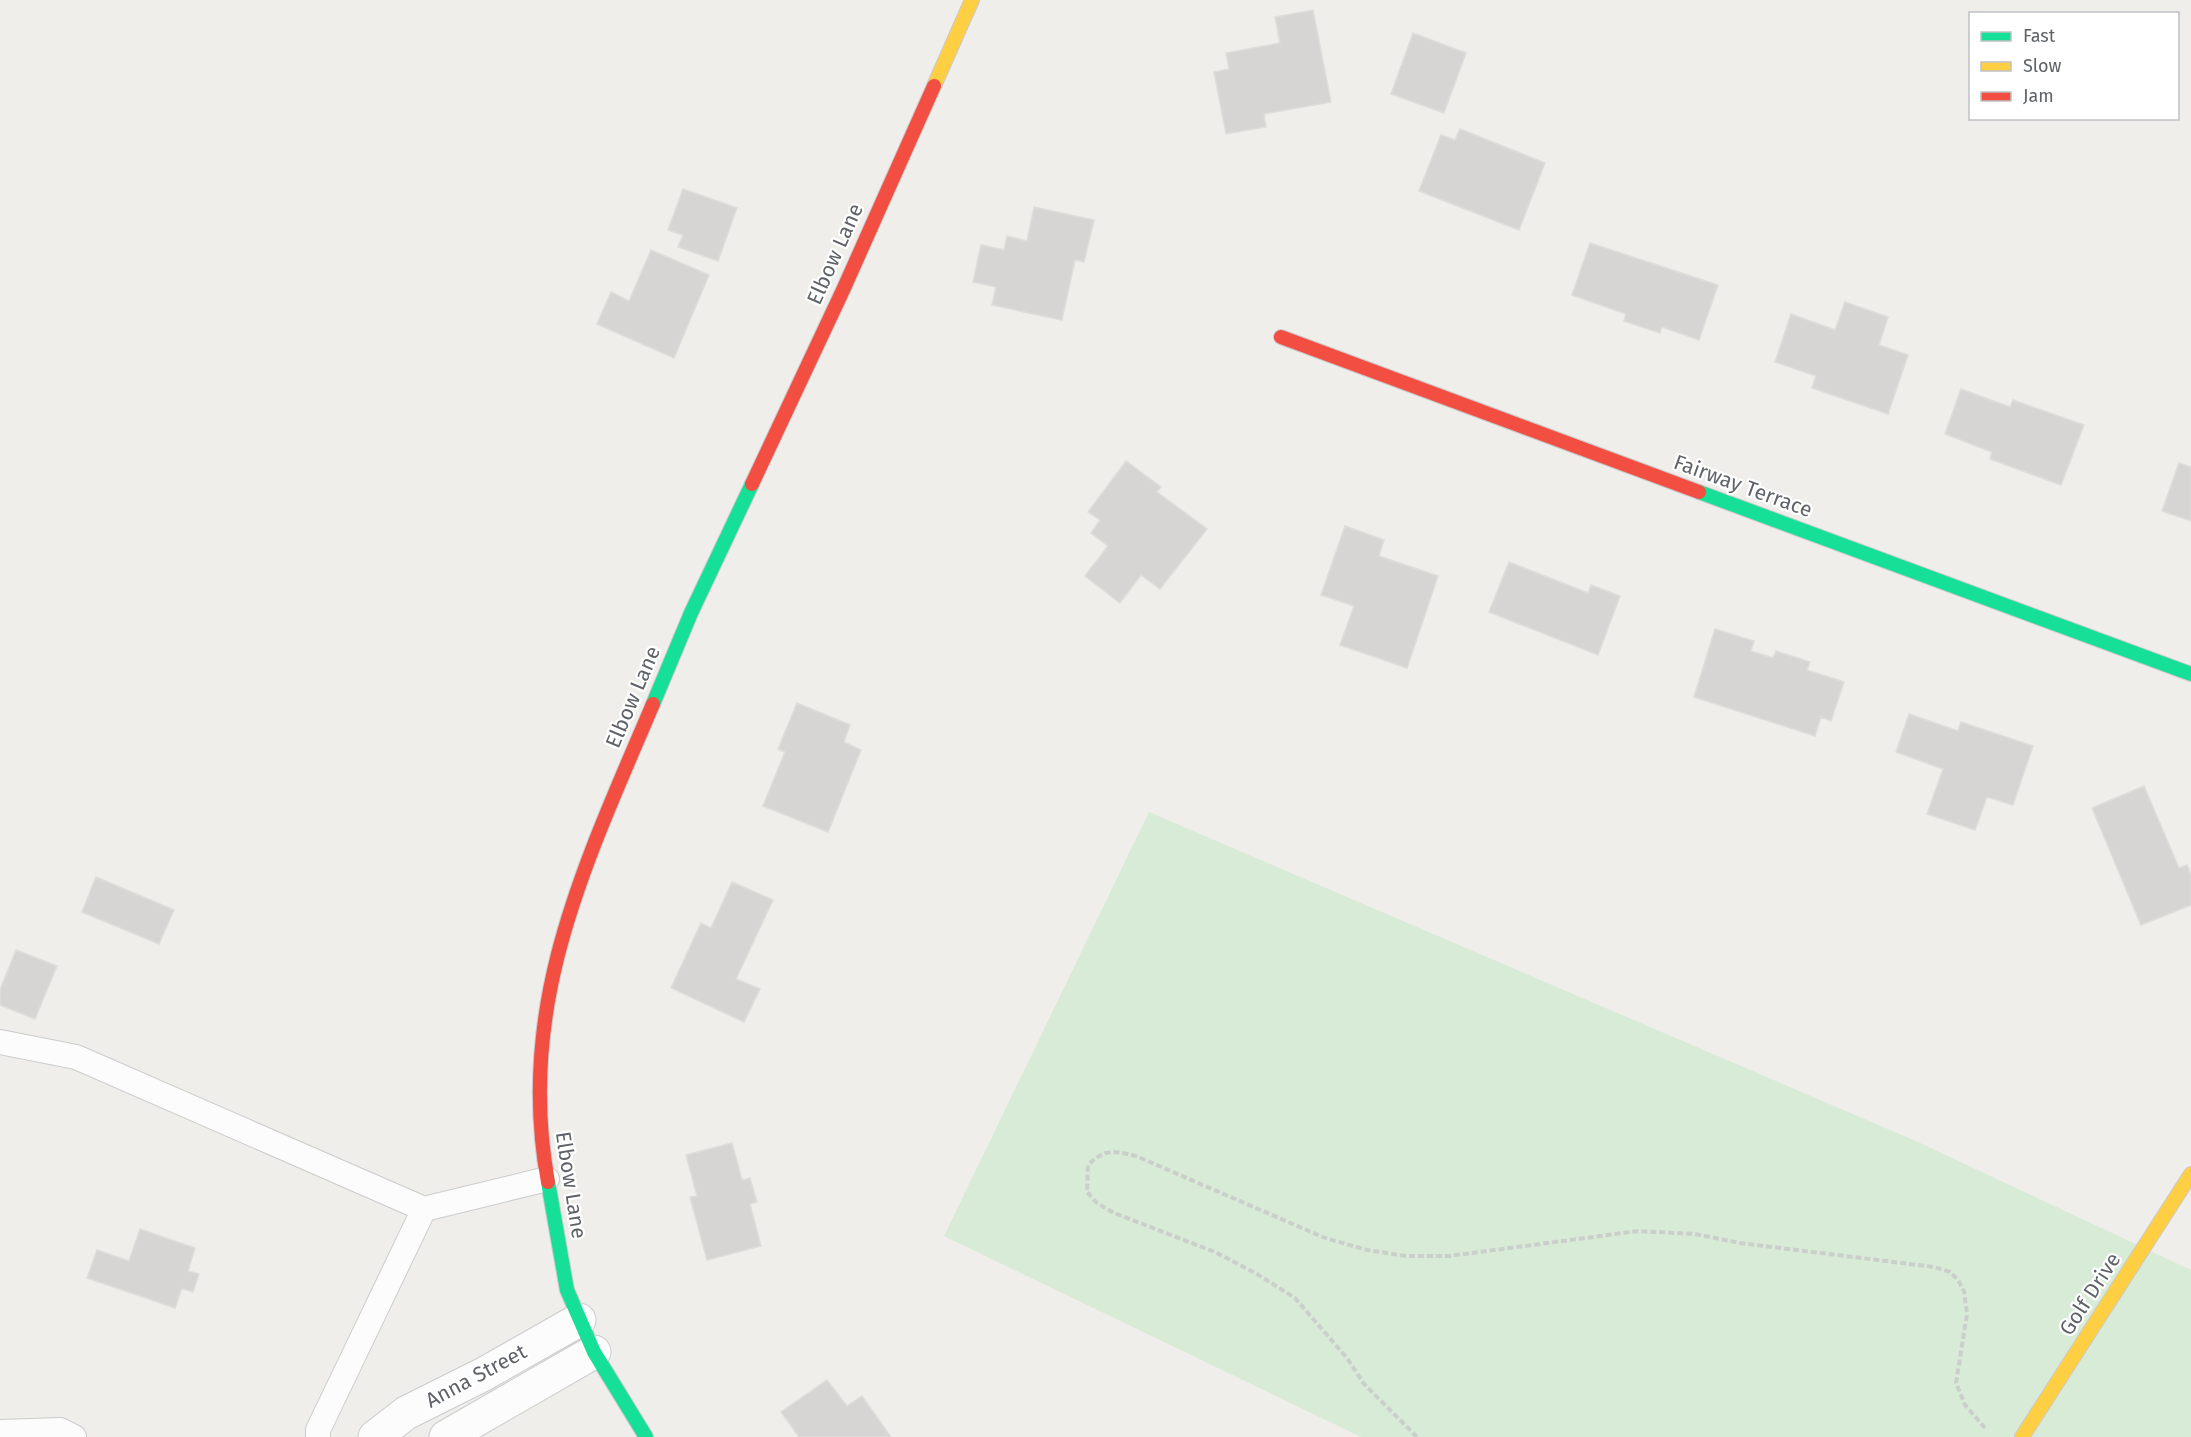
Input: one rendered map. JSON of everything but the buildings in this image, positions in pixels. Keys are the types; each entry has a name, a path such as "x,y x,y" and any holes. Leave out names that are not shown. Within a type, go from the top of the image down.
{"street":[{"name":"Elbow Lane","path":"646,1437 594,1352 567,1290 542,1152 539,1096 544,1018 551,980 567,917 588,857 691,614 844,288 972,0"},
{"name":"Fairway Terrace","path":"1281,337 2191,675"},
{"name":"Golf Drive","path":"2022,1437 2191,1173"},
{"name":"Anna Street","path":"375,1437 406,1413 484,1374 579,1320"},
{"name":"Anna Street","path":"446,1437 594,1352"}],"lane":[{"path":"0,1042 76,1057 424,1209 547,1179"},
{"path":"318,1437 318,1431 424,1209"},
{"path":"0,1432 60,1430 74,1437"}],"path":[{"path":"1418,1437 1405,1427 1364,1384 1347,1358 1295,1298 1257,1274 1215,1252 1114,1213 1096,1203 1087,1192 1088,1165 1099,1155 1113,1151 1136,1156 1325,1238 1367,1250 1406,1256 1449,1256 1638,1231 1695,1234 1740,1243 1934,1267 1950,1272 1964,1291 1967,1314 1956,1383 1965,1405 1987,1431"}],"green space":[{"path":"1149,812 1918,1142 2191,1270 2191,1437 1361,1437 944,1236"}],"traffic: fast":[{"path":"653,704 691,613 752,484"},
{"path":"1699,492 2191,674"},
{"path":"548,1182 567,1290 594,1352 646,1437"}],"traffic: slow":[{"path":"934,86 972,0"},
{"path":"2022,1437 2191,1174"}],"traffic: jam":[{"path":"752,484 844,288 934,86"},
{"path":"1281,337 1699,492"},
{"path":"548,1182 540,1117 541,1055 549,995 563,936 582,878 653,704"}]}
